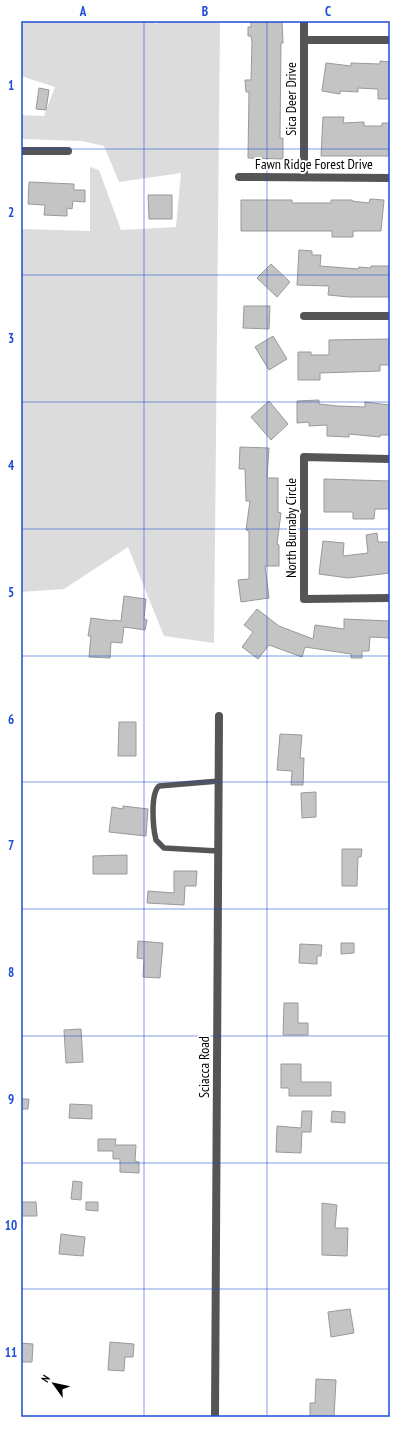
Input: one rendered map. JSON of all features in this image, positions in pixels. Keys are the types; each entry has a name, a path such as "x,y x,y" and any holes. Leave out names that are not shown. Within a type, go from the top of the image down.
{"street":[{"name":"Sica Deer Drive","path":"304,21 304,177"},
{"path":"304,40 390,40"},
{"path":"21,151 68,151"},
{"name":"Fawn Ridge Forest Drive","path":"239,177 390,178"},
{"path":"304,316 390,316"},
{"name":"North Burnaby Circle","path":"390,458 304,457 304,599 390,598"},
{"name":"Sciacca Road","path":"215,1417 219,716"}],"lane":[{"path":"218,851 164,848 156,840 153,818 155,789 159,786 219,782"}],"shaded area":[{"path":"21,21 151,21 157,24 159,21 220,21 214,643 164,636 128,547 64,589 21,592 21,229 90,231 90,167 99,170 121,230 176,227 181,173 119,182 104,146 82,141 21,139 21,115 44,116 55,87 21,76"}],"building":[{"path":"251,21 282,21 283,43 281,43 280,138 283,138 283,159 248,158 249,92 246,92 245,80 251,80 252,43 251,36 248,36 248,27 251,27"},
{"path":"380,61 390,62 390,99 378,99 378,89 358,88 358,92 340,91 340,94 322,91 326,63 351,66 351,63 380,64"},
{"path":"39,88 49,90 46,110 36,109"},
{"path":"323,117 344,117 343,123 364,122 364,126 382,126 382,123 390,123 390,156 321,156"},
{"path":"29,182 74,184 74,190 85,190 85,202 73,201 72,209 67,208 67,216 44,215 45,205 28,204"},
{"path":"148,195 172,195 172,219 149,219"},
{"path":"370,199 384,200 381,231 353,231 353,237 332,237 332,231 241,231 241,200 292,200 292,203 331,203 331,200 352,200 369,203"},
{"path":"299,250 312,251 312,255 321,255 320,266 358,269 359,267 371,268 371,266 390,266 390,297 349,297 328,295 329,286 297,285"},
{"path":"271,264 290,282 277,297 257,278"},
{"path":"244,306 270,306 269,329 243,328"},
{"path":"273,336 287,359 269,370 255,347"},
{"path":"390,339 390,365 380,365 380,371 320,373 320,380 298,380 298,352 311,352 311,355 329,355 329,340"},
{"path":"319,400 319,404 337,406 365,407 365,402 390,405 390,435 380,435 380,437 349,434 349,437 327,436 327,425 309,426 309,422 297,423 297,401"},
{"path":"269,401 288,424 271,440 251,417"},
{"path":"240,447 269,448 267,478 278,478 278,512 281,513 277,544 279,545 279,566 265,566 269,598 241,602 238,580 249,579 249,531 246,530 250,501 246,501 245,469 239,469"},
{"path":"324,479 390,481 390,509 375,509 374,519 353,519 353,512 324,512"},
{"path":"377,533 378,542 390,542 390,573 348,578 319,574 323,541 344,543 343,556 368,553 366,535"},
{"path":"124,596 146,599 144,619 147,620 145,630 124,627 122,643 111,642 110,658 89,657 91,636 88,636 91,618 121,621"},
{"path":"257,609 279,626 313,639 315,625 344,629 344,619 390,621 390,638 370,637 369,651 362,651 362,658 351,658 351,654 305,647 302,657 269,645 258,659 242,647 253,632 244,625"},
{"path":"119,722 136,722 136,756 118,756"},
{"path":"280,734 302,735 300,758 304,758 303,785 291,785 292,771 277,770"},
{"path":"316,792 316,817 302,818 301,793"},
{"path":"123,806 148,809 146,836 109,832 112,807 123,809"},
{"path":"342,849 362,849 361,857 358,857 357,886 342,886"},
{"path":"127,855 127,874 93,874 93,856"},
{"path":"174,871 197,871 196,886 185,886 184,905 147,903 148,891 174,893"},
{"path":"138,941 163,943 160,978 143,977 144,959 137,958"},
{"path":"341,943 354,943 354,953 341,954"},
{"path":"300,944 322,945 321,956 317,956 317,964 299,963"},
{"path":"284,1003 298,1003 298,1023 308,1023 308,1035 283,1035"},
{"path":"81,1029 83,1062 66,1063 64,1030"},
{"path":"281,1064 301,1064 301,1082 331,1082 331,1096 289,1096 289,1088 281,1088"},
{"path":"21,1099 29,1099 28,1109 21,1109"},
{"path":"70,1104 92,1105 92,1119 69,1118"},
{"path":"302,1111 312,1111 311,1132 302,1132 301,1153 276,1152 277,1126 301,1128"},
{"path":"332,1111 345,1112 345,1123 331,1122"},
{"path":"98,1139 116,1139 115,1145 136,1145 135,1161 139,1162 139,1173 120,1172 120,1159 113,1159 113,1151 98,1151"},
{"path":"73,1181 82,1182 81,1200 71,1199"},
{"path":"21,1202 36,1202 37,1216 21,1216"},
{"path":"86,1202 98,1202 98,1211 86,1210"},
{"path":"322,1203 337,1205 335,1228 348,1228 347,1256 322,1255"},
{"path":"61,1234 85,1237 83,1256 59,1254"},
{"path":"350,1309 354,1333 331,1337 328,1312"},
{"path":"110,1342 134,1344 133,1357 125,1357 124,1371 108,1370"},
{"path":"21,1343 33,1344 32,1362 21,1362"},
{"path":"316,1379 336,1380 334,1417 310,1417 310,1403 315,1403"}]}
